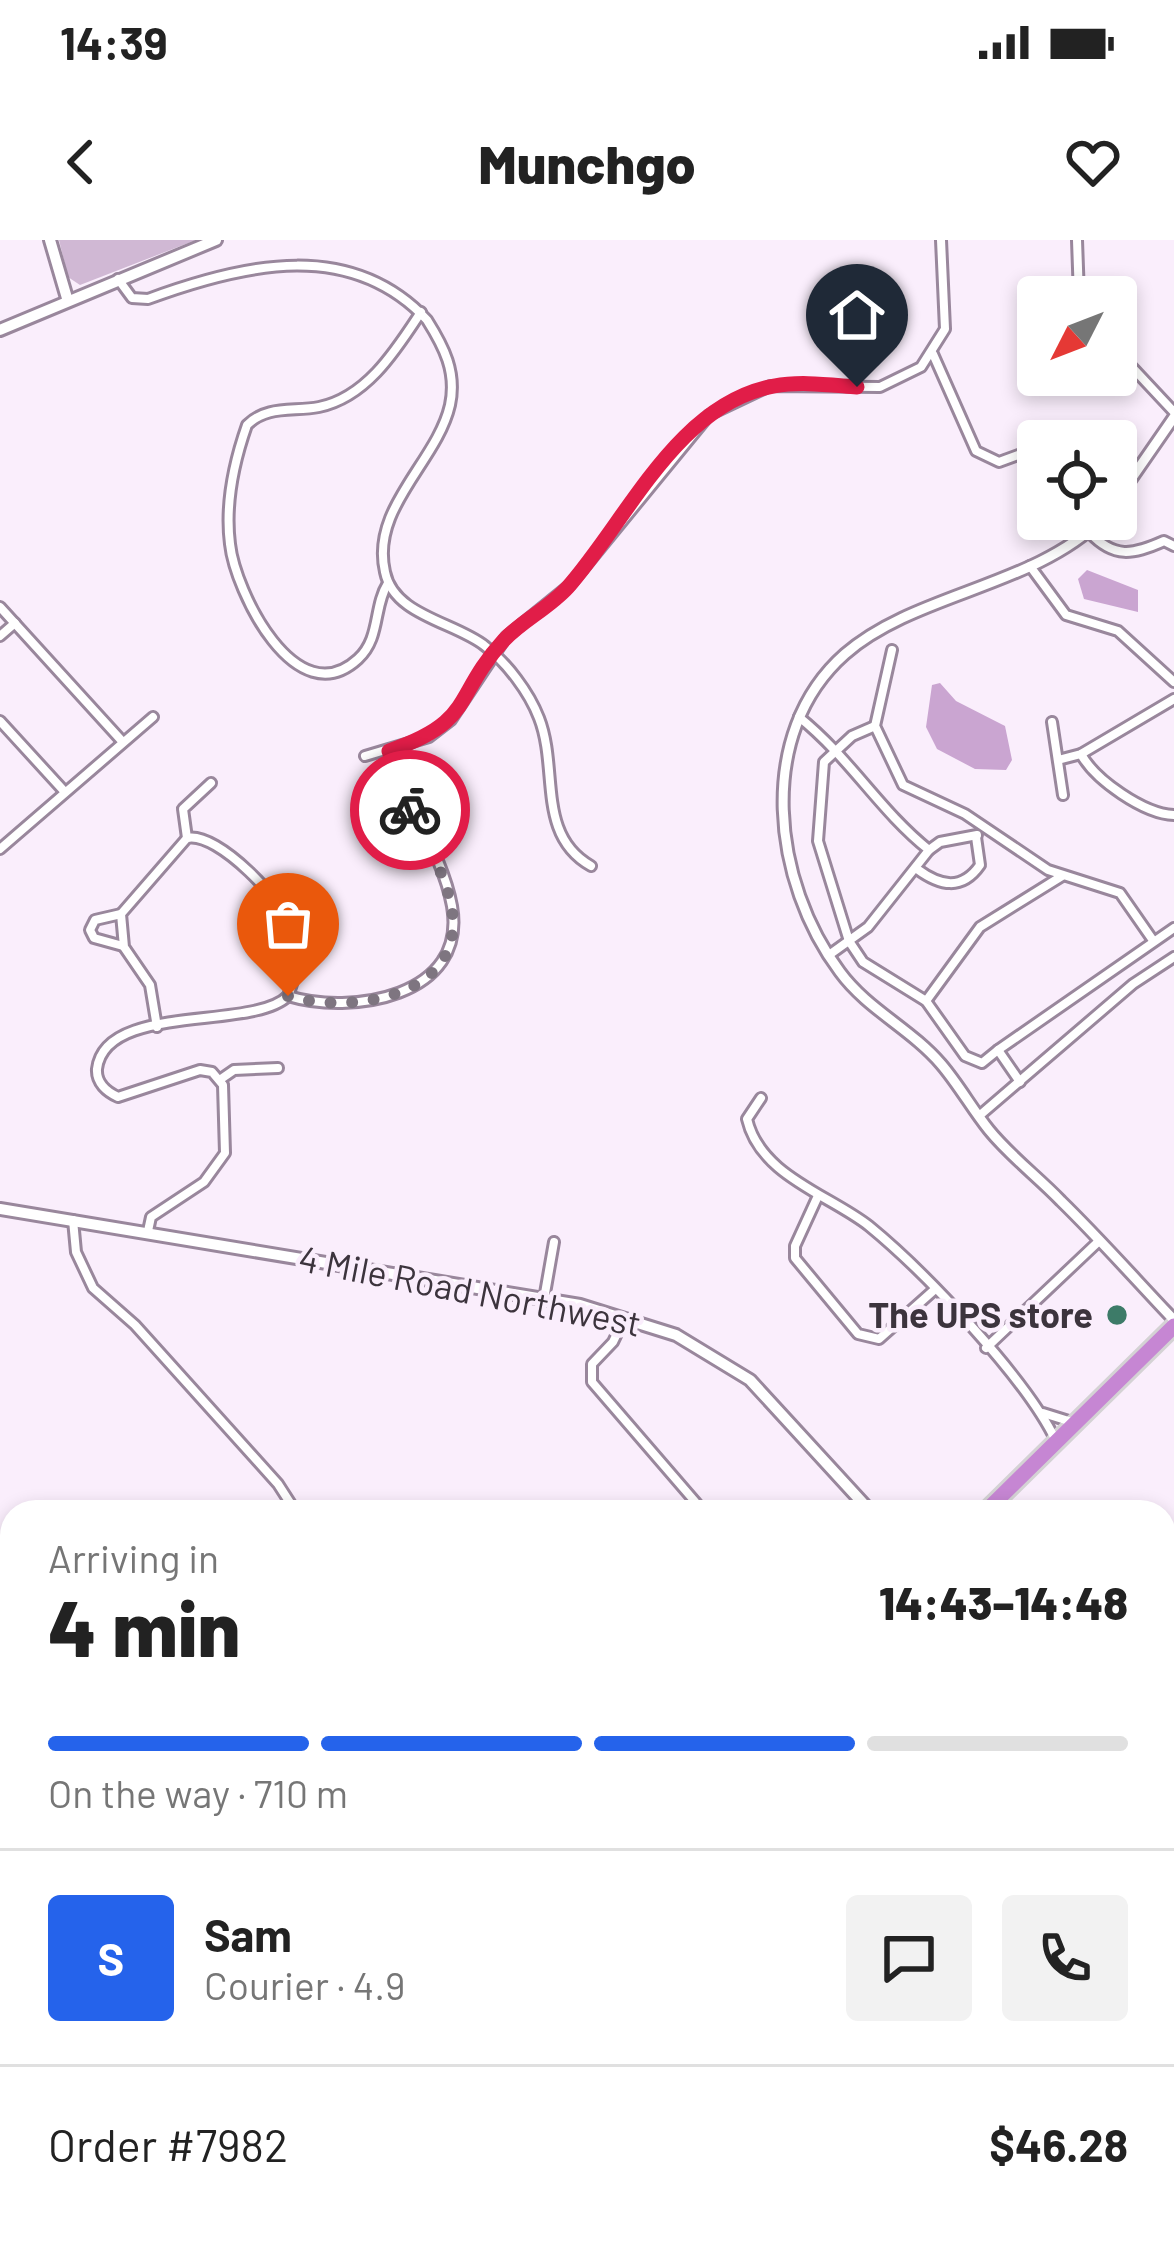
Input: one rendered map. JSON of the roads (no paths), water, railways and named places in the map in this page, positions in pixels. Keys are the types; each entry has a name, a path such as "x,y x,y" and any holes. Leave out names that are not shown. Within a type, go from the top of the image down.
{"highway":[{"path":"997,1500 1174,1323"}],"main road":[{"path":"50,240 68,298"},
{"path":"0,330 216,240"},
{"name":"4 Mile Road Northwest","path":"0,1209 544,1299 625,1318 685,1339 750,1380 860,1500"}],"street":[{"path":"365,756 440,731 494,653 570,585 709,415 770,386 880,388 903,380 933,354 945,329 941,240"},
{"path":"1077,240 1078,276"},
{"path":"118,278 132,298 148,299 250,262 296,252"},
{"path":"371,266 421,312 443,345 453,384 444,423 386,534 388,583 370,644 358,659 330,671 301,667 274,642 247,604 230,552 229,506 247,424 266,411 333,403 371,379 421,312"},
{"path":"933,354 976,451 999,462 1017,455"},
{"path":"1137,373 1174,414 1137,471"},
{"path":"1075,540 1030,566 862,642 825,675 799,717 784,793 788,858 829,955 866,1002 926,1048 979,1116 1174,1323"},
{"path":"1100,540 1119,554 1135,554 1164,541 1174,545"},
{"path":"1030,566 1066,615 1118,631 1174,682"},
{"path":"388,583 408,605 494,653 529,698 547,741 556,828 565,844 591,866"},
{"path":"0,607 121,740"},
{"path":"0,636 15,623"},
{"path":"892,650 875,726 903,784 983,828 1025,858 1120,893 1152,939"},
{"path":"1058,760 1081,754 1173,705"},
{"path":"2,842 153,717"},
{"path":"799,717 840,749 884,808 929,850"},
{"path":"0,721 64,791"},
{"path":"1052,722 1063,795"},
{"path":"875,726 852,736 824,762 818,841 849,941 863,962 926,1001 965,1056 982,1063 1152,939 1174,928"},
{"path":"221,1079 200,1070 118,1097 108,1093 97,1072 112,1042 202,1014 257,1012 288,996 335,1004 386,1000 418,983 445,950 452,907 438,866 403,798 389,751"},
{"path":"1081,754 1088,767 1154,813 1174,815"},
{"path":"124,946 94,938 89,930 95,920 121,914 187,838 184,809 211,784"},
{"path":"829,955 868,927 929,850 940,842 976,837 983,828"},
{"path":"917,868 943,885 963,882 980,865 976,837"},
{"path":"187,838 218,842 290,921 298,950 288,996"},
{"path":"926,1001 980,927 1063,875"},
{"path":"121,914 124,946 150,985 157,1027"},
{"path":"979,1116 1133,984 1174,957"},
{"path":"998,1050 1020,1082"},
{"path":"221,1079 234,1070 278,1068"},
{"path":"148,1232 151,1216 204,1182 225,1153 221,1079"},
{"path":"761,1098 748,1115 752,1132 818,1198 868,1226 933,1291 1043,1413 1056,1441"},
{"path":"818,1198 795,1246 795,1258 858,1334 879,1339 933,1291"},
{"path":"74,1220 76,1252 93,1288 135,1325 288,1500"},
{"path":"986,1348 1099,1240"},
{"path":"544,1299 554,1242"},
{"path":"625,1318 613,1342 592,1364 592,1382 694,1500"},
{"path":"1043,1413 1075,1423"}],"place":[{"name":"The UPS store","path":"1117,1315"}]}
